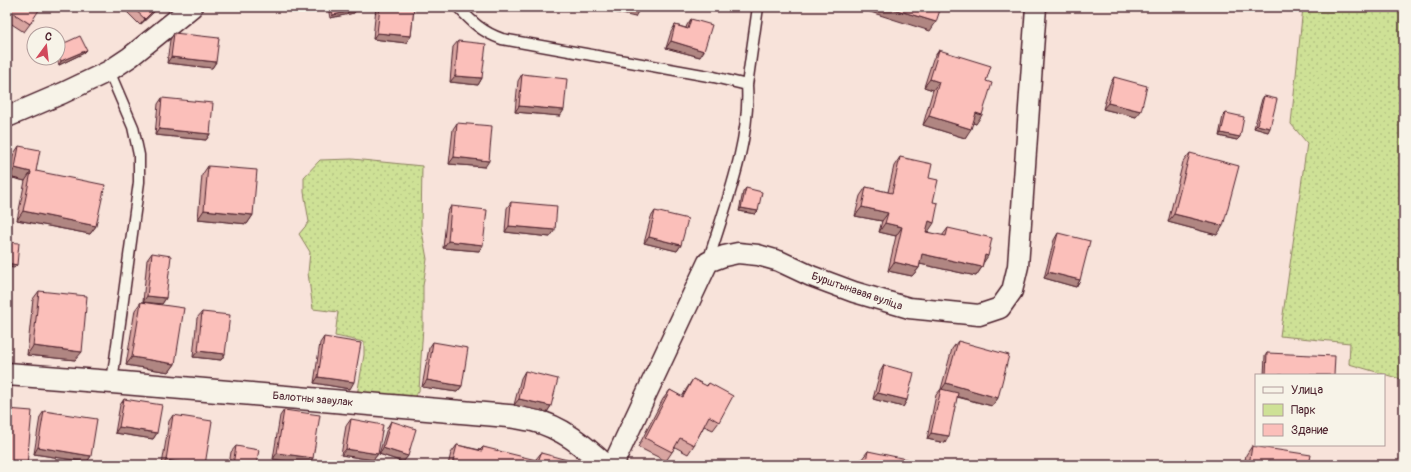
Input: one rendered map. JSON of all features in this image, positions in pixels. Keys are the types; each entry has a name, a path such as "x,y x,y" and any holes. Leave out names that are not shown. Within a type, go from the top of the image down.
{"main road":[{"name":"Балотны завулак","path":"7,374 508,416 534,421 553,427 587,448 603,463"}],"street":[{"path":"7,117 64,93 109,71 130,57 192,7"},
{"name":"Бурштынавая вуліца","path":"708,262 738,253 758,254 779,261 811,276 854,292 909,308 979,315 1000,308 1012,291 1018,266 1036,7"},
{"path":"603,463 708,262"}],"lane":[{"path":"458,7 478,27 488,34 502,39 714,77 747,85"},
{"path":"708,262 740,157 748,101 747,85 758,7"},
{"path":"109,71 133,127 139,156 139,182 112,382"}],"green space":[{"path":"1303,7 1404,7 1404,380 1349,364 1350,343 1280,336 1307,143 1291,124"},
{"path":"352,159 422,166 421,226 427,259 423,286 423,326 419,391 411,401 357,395 364,355 364,342 335,336 338,312 313,309 308,273 310,252 299,234 309,222 304,192 304,177 320,160"}],"building":[{"path":"7,7 41,7 30,24 7,9"},
{"path":"132,7 157,7 145,19"},
{"path":"331,7 355,7 356,10 333,15"},
{"path":"380,7 414,7 411,36 377,33"},
{"path":"624,7 640,7 639,10"},
{"path":"887,7 941,7 936,22"},
{"path":"691,19 712,25 704,51 671,41 675,25 688,29"},
{"path":"174,33 219,38 216,62 171,57"},
{"path":"80,36 87,50 66,59 66,42"},
{"path":"458,41 486,44 482,78 455,76"},
{"path":"939,50 991,66 986,81 992,83 982,115 976,113 971,129 929,116 939,82 930,79"},
{"path":"522,74 567,79 564,110 519,106"},
{"path":"1114,77 1147,86 1141,111 1108,103"},
{"path":"1264,96 1277,99 1270,128 1257,125"},
{"path":"162,98 213,103 210,134 159,129"},
{"path":"1226,113 1244,117 1240,137 1221,133"},
{"path":"457,123 492,126 489,161 454,157"},
{"path":"19,146 40,150 36,171 105,185 96,226 23,211 31,172 15,168"},
{"path":"1190,153 1239,166 1223,226 1174,214"},
{"path":"900,157 932,164 929,178 938,180 933,202 938,203 934,223 929,221 926,232 946,236 948,228 992,238 988,256 985,255 982,267 922,254 919,268 894,262 902,227 885,223 888,213 862,207 866,187 892,193"},
{"path":"208,166 257,170 253,215 204,210"},
{"path":"746,188 762,192 758,211 741,208"},
{"path":"511,202 557,206 555,230 509,226"},
{"path":"451,206 487,210 483,245 448,241"},
{"path":"655,211 688,219 681,245 649,237"},
{"path":"1058,233 1090,241 1080,280 1048,272"},
{"path":"7,242 19,243 17,265 7,263"},
{"path":"152,253 171,256 166,298 147,296"},
{"path":"39,291 87,296 82,352 33,346"},
{"path":"141,302 184,308 175,364 132,357"},
{"path":"202,312 230,315 225,354 198,351"},
{"path":"324,337 361,343 354,382 318,377"},
{"path":"958,341 1009,355 998,398 946,383"},
{"path":"433,342 468,348 462,386 427,380"},
{"path":"1267,353 1335,356 1334,374 1266,374"},
{"path":"884,365 914,373 907,400 878,393"},
{"path":"525,371 558,379 551,406 519,399"},
{"path":"693,379 707,386 709,383 733,396 719,422 709,416 694,445 680,438 672,452 645,438 670,390 683,397"},
{"path":"941,389 958,393 949,436 931,433"},
{"path":"124,399 162,405 157,433 119,427"},
{"path":"7,409 32,411 27,465 7,465"},
{"path":"284,410 320,415 313,458 277,453"},
{"path":"44,411 97,419 91,456 38,447"},
{"path":"173,415 212,421 205,465 166,460"},
{"path":"351,419 383,425 378,454 346,449"},
{"path":"391,421 416,429 408,456 383,448"},
{"path":"457,445 482,451 483,447 536,460 534,465 452,465"},
{"path":"236,446 259,450 256,465 233,465"},
{"path":"1252,446 1311,455 1309,465 1249,465"},
{"path":"868,451 911,460 910,465 865,465"},
{"path":"541,453 567,460 565,465 537,465"}]}
